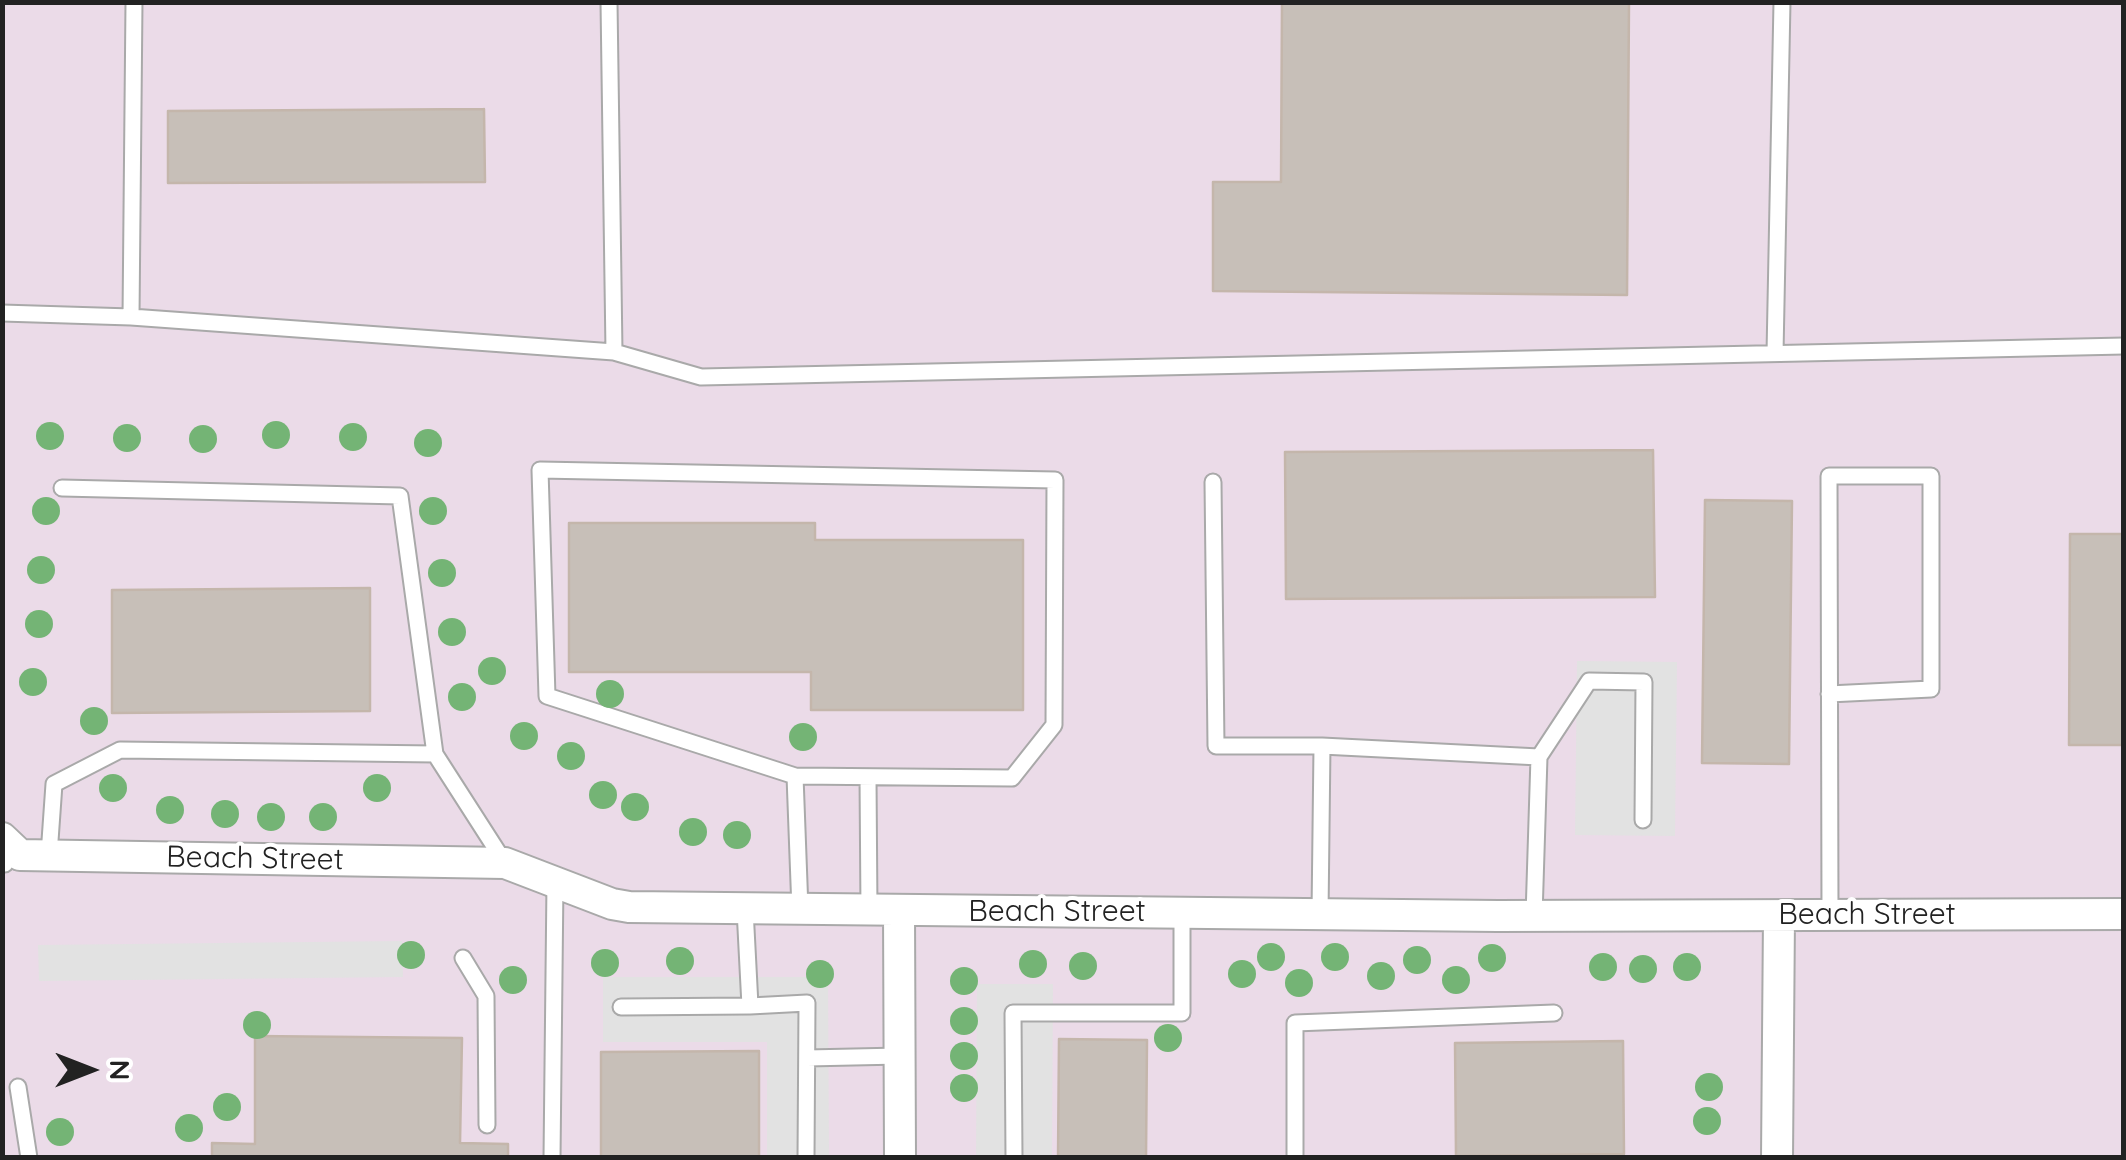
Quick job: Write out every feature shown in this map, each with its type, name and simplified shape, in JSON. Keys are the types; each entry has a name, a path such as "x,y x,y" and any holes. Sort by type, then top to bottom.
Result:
{"street":[{"name":"Beach Street","path":"3,851 20,855 505,863 630,908 1534,916 2124,914"},
{"path":"884,911 900,1056 900,1158"},
{"path":"1777,1158 1779,916"}],"lane":[{"path":"130,316 134,2"},
{"path":"609,2 614,352"},
{"path":"1775,353 1782,2"},
{"path":"2,313 130,316 614,352 701,376 2124,346"},
{"path":"540,470 1055,480 1054,725 1012,778 795,776 547,696 540,470"},
{"path":"1829,694 1931,689 1931,476 1829,476 1829,694 1830,916"},
{"path":"1213,482 1216,746 1322,746 1539,756"},
{"path":"62,488 400,496 435,754 505,863"},
{"path":"1534,916 1539,756 1589,681 1644,682 1643,820"},
{"path":"1320,914 1322,746"},
{"path":"49,855 54,784 120,750 435,754"},
{"path":"795,776 800,910"},
{"path":"868,776 884,911"},
{"path":"552,1158 555,882"},
{"path":"745,909 750,1006"},
{"path":"1014,1158 1013,1013 1182,1013 1182,913"},
{"path":"463,958 486,996 487,1125"},
{"path":"620,1006 807,1002 806,1158"},
{"path":"1295,1158 1295,1023 1554,1013"},
{"path":"807,1058 900,1056"},
{"path":"18,1087 29,1158"}],"shaded area":[{"path":"3,3 2123,3 2123,1157 3,1157"},
{"path":"1577,661 1677,662 1675,836 1575,835"},
{"path":"402,941 403,977 39,981 38,945"},
{"path":"603,977 828,977 829,1157 767,1157 767,1042 603,1042"},
{"path":"977,984 1053,984 1052,1157 976,1158"}],"building":[{"path":"1282,2 1629,2 1627,295 1213,291 1213,182 1281,182"},
{"path":"484,109 485,182 168,183 168,111"},
{"path":"1653,450 1655,597 1286,599 1285,452"},
{"path":"1705,500 1792,501 1789,764 1702,763"},
{"path":"569,523 815,523 815,540 1023,540 1023,710 811,710 811,672 569,672"},
{"path":"2070,534 2124,534 2124,745 2069,745"},
{"path":"370,588 370,711 112,713 112,590"},
{"path":"255,1036 462,1038 460,1143 508,1144 508,1158 212,1158 212,1143 255,1144"},
{"path":"1059,1039 1147,1040 1146,1158 1058,1158"},
{"path":"1623,1041 1624,1154 1456,1156 1455,1043"},
{"path":"759,1051 759,1158 601,1158 601,1052"}]}
